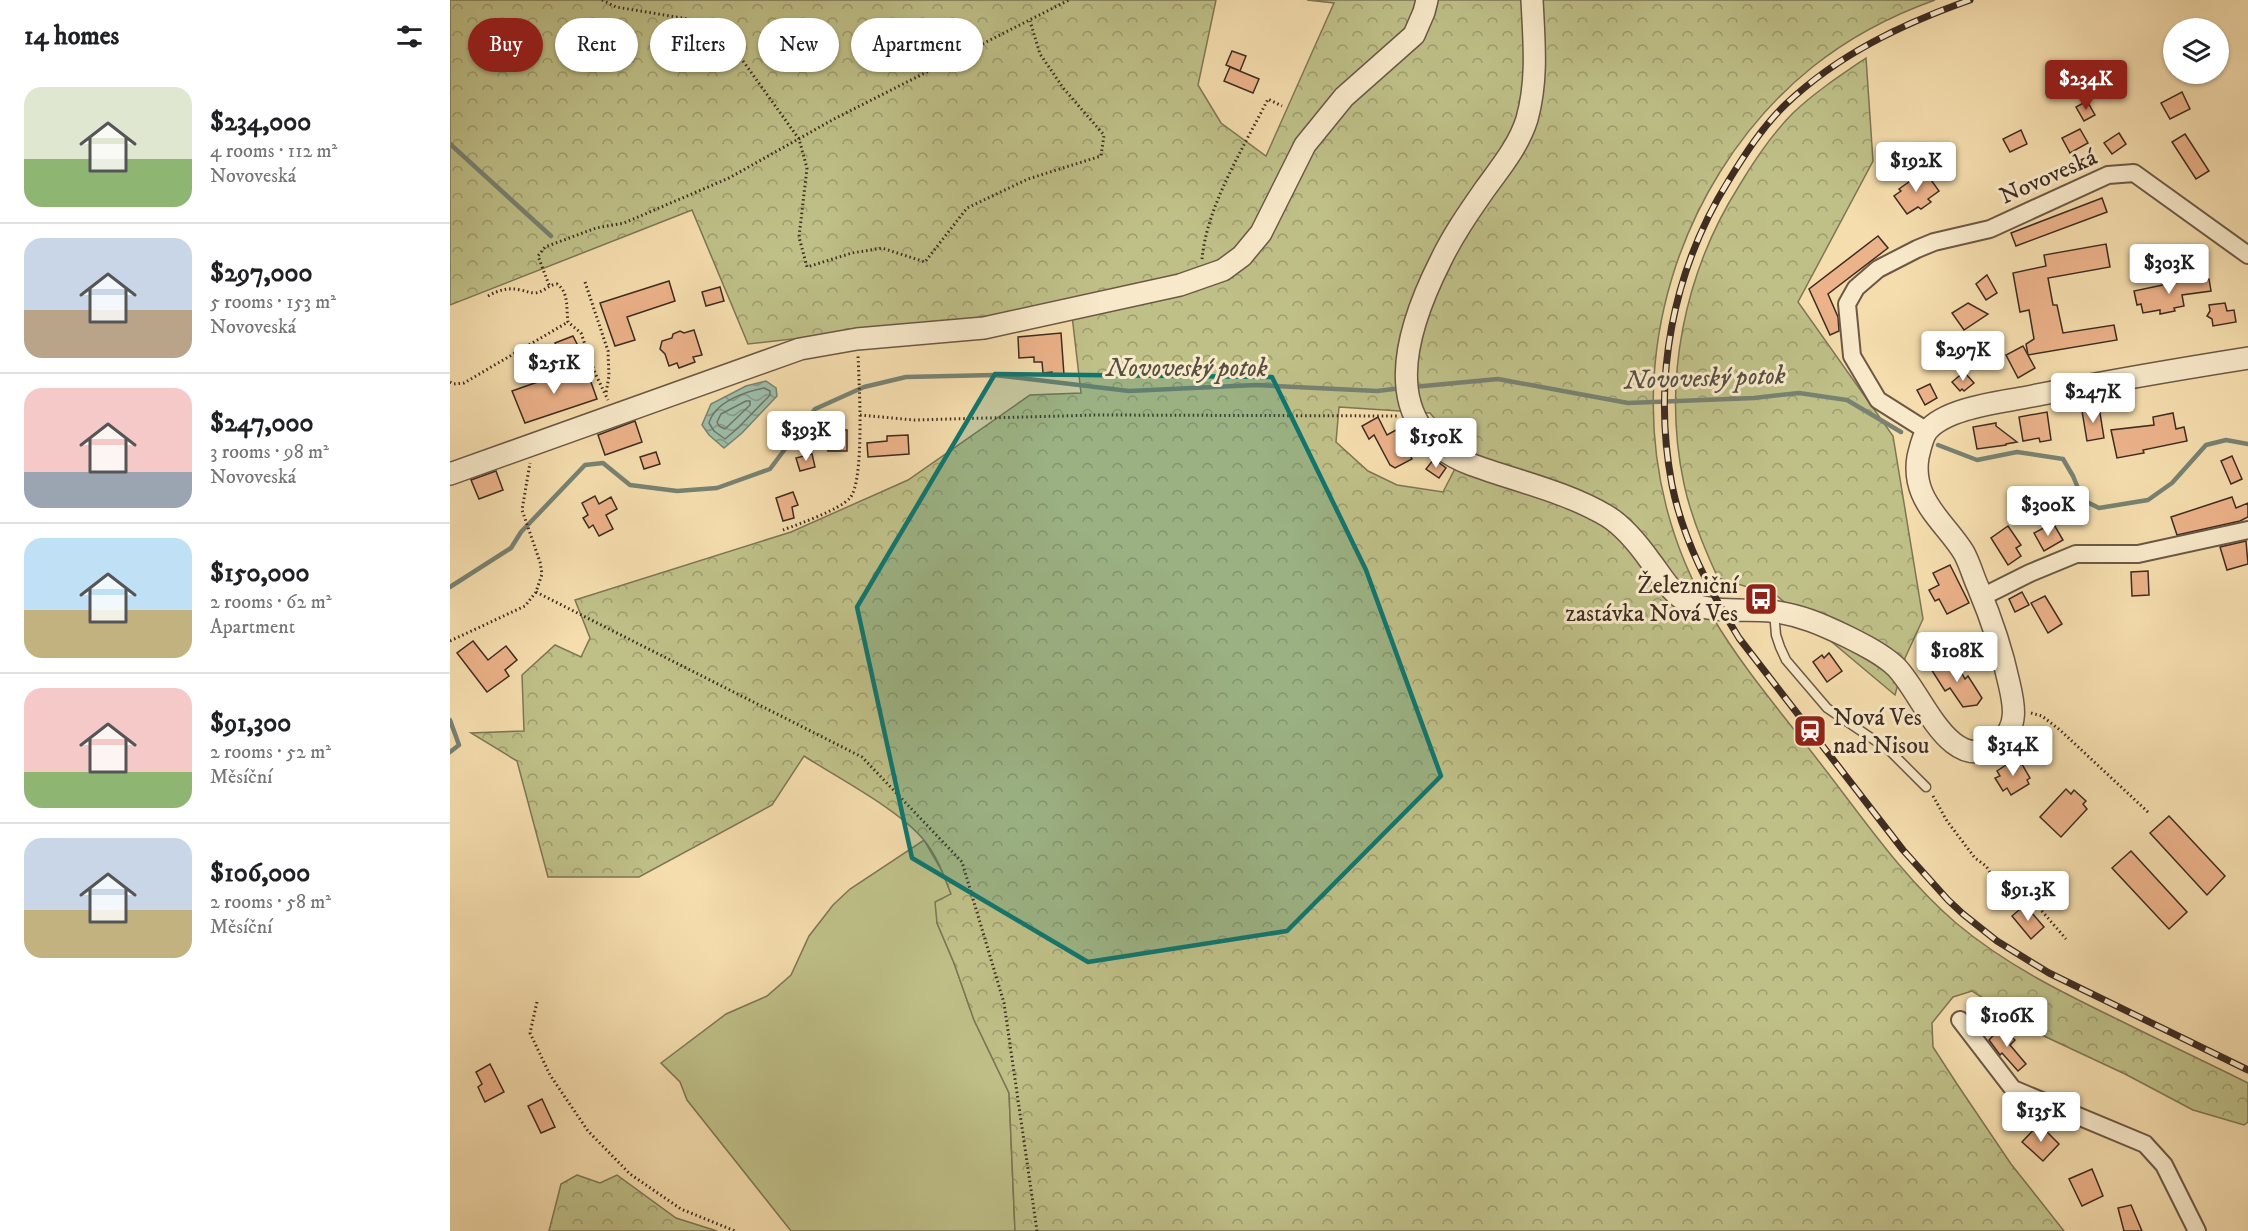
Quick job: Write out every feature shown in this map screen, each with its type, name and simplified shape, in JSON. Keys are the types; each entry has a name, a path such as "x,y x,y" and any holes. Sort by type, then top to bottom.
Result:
{"street":[{"path":"450,474 800,349 857,339 984,328 1180,285 1223,270 1250,248 1260,233 1305,145 1344,98 1414,35 1427,0"},
{"path":"1533,0 1536,56 1533,93 1526,123 1514,148 1460,224 1441,259 1410,334 1406,375 1411,406 1422,431 1445,452 1465,462 1578,501 1615,522 1639,546 1683,599 1696,605 1774,612 1815,620 1869,648 1897,667 1937,727 1952,743 1966,750 1987,750 2006,736 2013,723 2015,708 2003,655 1965,555 1923,497 1917,466 1920,448 1927,431 1944,418 1984,405 2134,376 2248,358"},
{"name":"Novoveská","path":"1927,431 1878,399 1852,356 1847,304 1856,288 1878,269 1934,242 1990,230 2108,175 2122,173 2133,173 2145,180 2248,255"},
{"path":"1982,597 2030,573 2076,554 2138,554 2248,530"},
{"path":"1960,1020 2013,1089 2145,1144 2164,1165 2197,1231"}],"lane":[{"path":"1774,612 1776,635 1786,660 1827,708 1889,750 1926,787"}],"path":[{"path":"602,0 616,7 712,23 743,61 800,139 807,168 799,237 807,267 852,253 882,248 925,262 967,208 1028,178 1101,156 1104,135 1064,88 1040,54 1030,21"},
{"path":"549,285 538,256 545,247 596,228 624,223 729,178 1069,0"},
{"path":"1201,279 1204,238 1225,184 1268,99 1282,106"},
{"path":"585,282 608,351 609,376 606,395"},
{"path":"489,296 500,290 510,289 533,293 542,291 549,285 557,284 563,288 566,294 568,322 581,333 612,415"},
{"path":"450,382 464,383 568,322"},
{"path":"783,530 842,504 852,494 856,477 861,415 857,339"},
{"path":"861,415 914,420 1411,406"},
{"path":"450,642 525,606 536,592 542,574 538,553 522,510 535,443"},
{"path":"536,592 862,758 962,862 1004,1003 1037,1231"},
{"path":"2015,708 2042,716 2060,730 2149,813"},
{"path":"1926,787 1947,821 1975,858 1986,866 1993,877 2009,891 2035,903 2066,939"},
{"path":"537,1002 530,1033 550,1075 588,1131 630,1174 681,1209 735,1231"}],"highlighted area":[{"path":"995,374 1272,377 1366,570 1441,776 1287,931 1088,962 912,858 857,607"}],"green space":[{"path":"450,0 1216,0 1198,85 1221,123 1266,156 1334,3 1307,0 1935,0 1869,29 1812,67 1786,90 1740,142 1720,172 1692,224 1672,279 1659,335 1653,393 1656,450 1666,507 1685,563 1724,635 1762,689 1918,886 1956,923 2015,965 2078,1000 2248,1083 2248,1122 2244,1125 2193,1110 2125,1074 2046,1037 1972,991 1953,997 1932,1023 1933,1047 2011,1164 2064,1231 1015,1231 1009,1093 974,1020 937,923 935,902 951,894 932,851 899,816 804,756 772,805 639,877 548,877 517,761 471,733 524,731 522,675 555,645 581,657 590,638 575,600 791,532 908,480 1030,395 1081,393 1071,307 748,344 692,210 450,305","holes":["1339,407 1430,413 1463,453 1443,492 1397,485 1368,471 1336,442"]},
{"path":"1866,58 1873,161 1798,302 1893,436 1923,619 1905,658 1895,695 1777,596 1718,578 1698,532 1684,484 1678,445 1676,407 1677,368 1683,329 1704,255 1720,220 1757,157 1785,121 1819,91"},
{"path":"924,840 942,871 951,894 937,923 974,1020 1009,1093 1015,1231 791,1231 687,1100 680,1082 661,1063 726,1014 767,996 791,975 809,936 833,905 850,889"},
{"path":"577,1175 600,1183 617,1175 676,1218 717,1231 549,1231 561,1184"}],"water":[{"path":"766,381 776,388 777,396 742,433 724,448 709,435 702,425 711,404 746,386"}],"building":[{"path":"1232,51 1246,56 1240,71 1226,65"},
{"path":"1230,67 1259,79 1253,93 1224,81"},
{"path":"2182,92 2190,109 2170,119 2161,103"},
{"path":"2087,101 2095,115 2084,121 2076,107"},
{"path":"2080,129 2088,143 2070,153 2062,138"},
{"path":"2021,130 2027,144 2010,152 2003,139"},
{"path":"2119,133 2126,144 2112,154 2104,143"},
{"path":"2185,134 2209,171 2196,179 2172,142"},
{"path":"1926,173 1939,191 1928,199 1931,202 1907,214 1894,196 1901,191 1899,189 1917,176"},
{"path":"2102,198 2107,212 2016,246 2011,233"},
{"path":"1878,236 1888,248 1828,294 1838,317 1839,331 1830,335 1809,289"},
{"path":"2106,244 2110,267 2048,278 2053,305 2057,305 2063,333 2114,325 2117,340 2028,355 2026,344 2034,339 2029,310 2020,312 2013,273 2046,266 2044,255"},
{"path":"1987,275 1997,293 1986,300 1976,284"},
{"path":"2209,279 2211,291 2182,295 2184,306 2174,308 2175,311 2160,314 2160,310 2143,313 2141,304 2137,305 2134,291 2172,283"},
{"path":"669,281 675,301 627,317 635,340 615,346 600,303"},
{"path":"720,287 724,301 706,306 702,292"},
{"path":"1968,303 1988,314 1964,330 1952,313"},
{"path":"2225,303 2227,311 2234,310 2236,322 2213,326 2212,319 2207,316 2210,311 2209,305"},
{"path":"694,330 702,355 693,357 695,362 679,368 677,363 669,366 665,354 660,349 662,341 672,338 673,334 680,331 684,333"},
{"path":"1061,333 1064,375 1052,376 1052,372 1043,373 1042,362 1034,362 1034,357 1019,358 1018,337"},
{"path":"573,336 578,346 560,354 555,343"},
{"path":"2023,346 2035,368 2018,378 2006,355"},
{"path":"567,367 571,376 587,371 597,399 525,423 512,391 549,378 548,374"},
{"path":"1964,372 1974,383 1964,391 1962,389 1960,391 1952,382"},
{"path":"1930,384 1937,398 1925,405 1917,390"},
{"path":"2099,407 2104,438 2087,441 2082,411"},
{"path":"2047,412 2051,440 2040,442 2039,438 2023,441 2019,417"},
{"path":"2173,413 2176,429 2184,427 2187,441 2117,458 2111,430 2154,425 2153,417"},
{"path":"1378,417 1387,435 1396,430 1412,459 1395,468 1390,465 1374,435 1369,439 1362,426"},
{"path":"635,421 642,442 605,455 598,435"},
{"path":"1996,423 1996,426 2017,442 1977,449 1973,427"},
{"path":"827,430 847,430 847,451 828,451"},
{"path":"908,435 909,454 868,457 867,443 887,441 887,436"},
{"path":"656,452 660,464 644,469 640,457"},
{"path":"812,454 815,467 800,471 796,458"},
{"path":"2232,456 2242,479 2231,484 2221,461"},
{"path":"1434,459 1446,468 1439,478 1426,469"},
{"path":"496,471 503,490 479,499 471,480"},
{"path":"793,492 798,505 792,507 794,518 783,521 776,498"},
{"path":"595,496 599,504 611,497 617,509 606,515 613,529 599,536 593,525 589,528 583,518 588,515 582,503"},
{"path":"2232,497 2236,508 2248,503 2248,517 2240,521 2177,535 2171,517"},
{"path":"2053,523 2063,540 2044,551 2034,533"},
{"path":"2008,526 2021,545 2016,548 2021,556 2008,565 1991,538"},
{"path":"2246,541 2248,564 2227,570 2220,547"},
{"path":"1950,565 1969,603 1947,614 1939,599 1935,601 1929,590 1939,585 1933,573"},
{"path":"2148,571 2149,595 2132,596 2131,572"},
{"path":"2022,592 2029,605 2015,612 2009,599"},
{"path":"2045,596 2062,624 2048,633 2031,603"},
{"path":"473,641 488,660 506,646 517,660 505,670 509,676 487,692 457,653"},
{"path":"1829,653 1842,671 1827,682 1813,662 1822,655 1824,658"},
{"path":"1952,656 1965,679 1968,676 1982,698 1977,705 1963,707 1950,688 1945,691 1931,669"},
{"path":"2009,759 2019,759 2030,778 2027,780 2029,784 2011,795 2007,788 2003,791 1995,778 2000,776 1997,771 2006,765"},
{"path":"2066,789 2071,794 2074,790 2086,801 2083,804 2087,809 2061,837 2040,817"},
{"path":"2169,816 2225,876 2207,895 2150,833"},
{"path":"2131,851 2187,912 2169,929 2112,868"},
{"path":"2025,905 2044,927 2031,939 2012,916"},
{"path":"2001,1027 2015,1040 2010,1045 2026,1064 2018,1071 2002,1053 2000,1055 1989,1040"},
{"path":"490,1064 504,1092 485,1102 478,1087 482,1084 476,1072"},
{"path":"542,1099 555,1127 541,1133 528,1106"},
{"path":"2039,1124 2059,1144 2043,1161 2022,1142"},
{"path":"2092,1169 2103,1196 2082,1206 2069,1179"},
{"path":"2131,1205 2142,1231 2124,1231 2118,1208"}],"waterway":[{"path":"450,144 551,236"},
{"name":"Novoveský potok","path":"450,587 511,548 521,532 585,465 603,463 630,485 677,491 717,488 770,469 815,409 864,387 906,377 994,375 1129,391 1256,385 1377,391 1402,388"},
{"name":"Novoveský potok","path":"1413,387 1498,379 1628,403 1754,398 1799,393 1847,400 1901,432"},
{"name":"Novoveský potok","path":"1938,445 1977,460 2017,452 2063,459 2083,500 2099,508 2148,500 2172,483 2206,445 2226,440 2248,444"},
{"name":"Novoveský potok","path":"450,720 459,745 450,752"}],"railway":[{"path":"1970,0 1920,19 1872,42 1806,86 1786,104 1755,140 1729,180 1709,215 1693,251 1672,327 1666,366 1664,406 1666,445 1677,505 1690,545 1739,638 1903,850 1948,900 1997,941 2049,973 2248,1070"}],"place":[{"name":"Železniční zastávka Nová Ves","path":"1761,599"},
{"name":"Nová Ves nad Nisou","path":"1810,731"}]}
